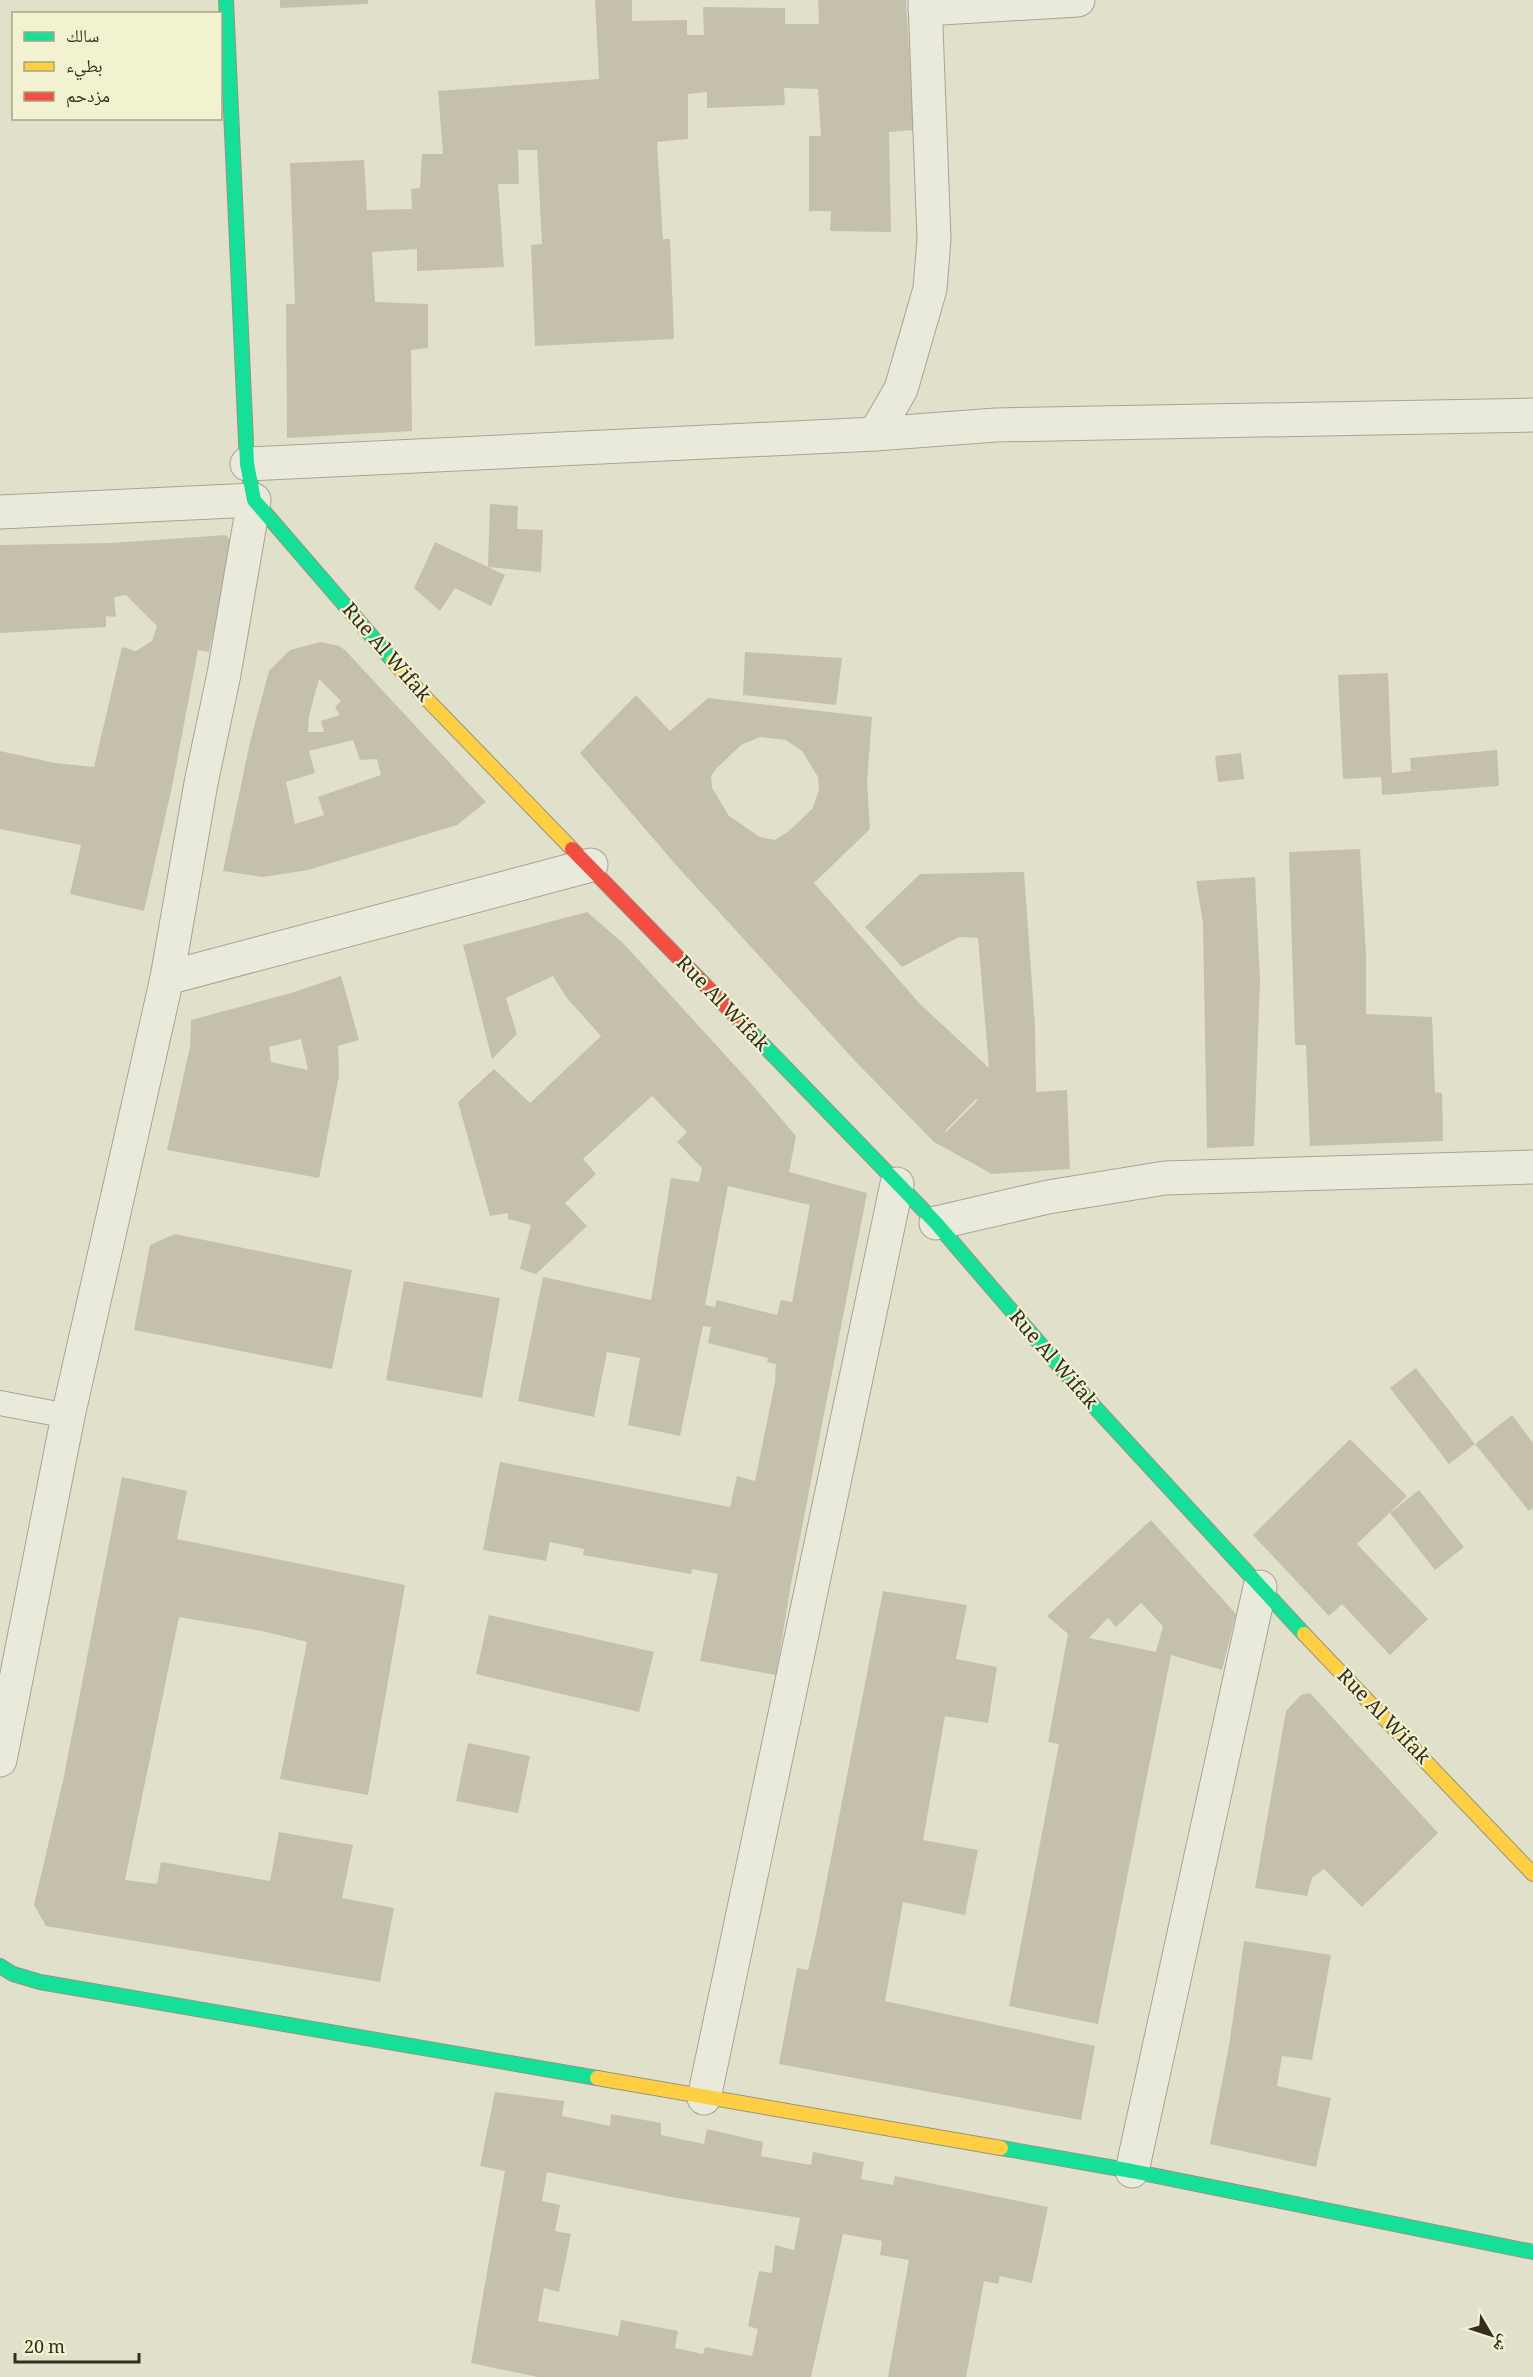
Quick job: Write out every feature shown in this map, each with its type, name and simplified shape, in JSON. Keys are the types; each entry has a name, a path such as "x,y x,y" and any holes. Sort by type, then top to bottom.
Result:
{"street":[{"path":"0,1760 68,1416 167,978 254,500 248,464 226,0"},
{"path":"875,435 901,389 930,289 934,239 925,4 1078,0"},
{"path":"248,464 875,435 996,425 1533,415"},
{"path":"0,512 254,500"},
{"name":"Rue Al Wifak","path":"254,500 419,691 936,1223 1091,1403 1260,1587 1533,1874"},
{"path":"167,978 591,866"},
{"path":"936,1223 1048,1197 1165,1178 1533,1167"},
{"path":"704,2098 897,1184"},
{"path":"1132,2171 1260,1587"},
{"path":"0,1966 13,1974 40,1982 1132,2171 1533,2252"}],"lane":[{"path":"0,1403 68,1416"}],"building":[{"path":"280,0 368,0 368,4 280,8"},
{"path":"595,0 632,0 632,21 687,20 687,35 704,35 703,7 785,8 785,24 819,24 818,0 906,0 914,130 889,132 891,232 830,231 831,211 809,211 809,136 821,136 818,89 784,88 785,105 707,108 707,92 688,94 688,139 657,142 663,239 670,239 674,339 535,346 531,245 542,244 537,150 518,150 519,184 498,184 504,267 417,271 417,249 372,252 375,302 428,304 428,348 411,350 412,431 287,438 286,304 295,304 290,163 364,160 367,210 412,209 411,189 420,188 422,154 443,154 438,91 599,79"},
{"path":"490,504 518,506 517,529 543,530 541,572 488,567"},
{"path":"226,535 233,543 209,652 198,650 173,782 144,911 70,894 81,845 0,829 0,751 55,763 94,767 122,647 136,651 152,641 157,626 126,595 114,597 116,617 106,616 106,627 0,633 0,545 111,543"},
{"path":"435,542 505,575 491,606 455,588 440,611 414,588"},
{"path":"321,642 339,646 345,650 486,802 457,825 308,870 263,877 223,871 250,742 269,671 290,650","holes":["319,679 341,701 335,707 340,715 321,721 324,732 308,732 309,716","353,740 360,760 377,759 381,775 318,797 324,815 295,824 286,782 315,773 309,751"]},
{"path":"745,652 842,658 836,705 743,695"},
{"path":"1388,673 1392,773 1411,771 1410,758 1497,750 1499,786 1382,795 1381,777 1343,779 1338,675"},
{"path":"636,695 670,731 708,698 872,717 867,782 870,829 814,883 920,1004 989,1068 978,938 959,937 902,967 865,927 920,874 1024,872 1035,1027 1036,1092 1067,1090 1070,1169 992,1174 934,1142 856,1062 676,865 580,753","holes":["760,737 786,740 802,751 818,777 819,789 813,808 789,831 775,840 760,837 729,816 712,788 711,776 716,769 741,745","979,1099 946,1132 945,1131 975,1100"]},
{"path":"1241,753 1244,779 1218,782 1215,756"},
{"path":"1360,849 1366,955 1366,1014 1432,1017 1435,1092 1442,1093 1443,1141 1310,1146 1306,1045 1295,1045 1289,852"},
{"path":"1255,877 1260,980 1254,1146 1207,1148 1203,924 1196,881"},
{"path":"587,912 624,944 796,1136 789,1172 867,1193 791,1584 776,1675 700,1661 718,1574 692,1569 691,1574 583,1555 584,1549 550,1542 546,1561 483,1550 500,1462 730,1507 737,1476 755,1481 775,1382 776,1364 767,1362 768,1358 708,1343 711,1327 703,1326 680,1436 628,1425 640,1358 607,1352 594,1417 518,1401 543,1277 651,1300 671,1178 699,1182 702,1168 677,1142 687,1132 652,1096 583,1159 596,1174 565,1203 587,1226 536,1274 520,1269 531,1225 508,1219 508,1213 490,1216 458,1102 494,1069 530,1103 601,1036 566,997 553,976 506,998 517,1034 492,1059 463,945","holes":["728,1186 810,1205 792,1302 781,1300 777,1315 717,1300 715,1307 705,1305"]},
{"path":"341,976 359,1040 338,1046 339,1076 319,1178 167,1150 190,1047 191,1020 291,993","holes":["301,1039 308,1070 271,1062 269,1047"]},
{"path":"175,1234 352,1270 332,1369 134,1330 150,1245"},
{"path":"404,1281 500,1298 482,1398 386,1380"},
{"path":"1416,1368 1475,1444 1449,1464 1390,1388"},
{"path":"1512,1415 1533,1443 1533,1508 1529,1511 1475,1444"},
{"path":"1350,1439 1407,1496 1357,1544 1428,1619 1390,1655 1342,1604 1329,1616 1253,1535"},
{"path":"122,1477 187,1491 177,1539 405,1585 368,1795 280,1779 307,1642 262,1631 179,1617 125,1880 157,1884 161,1862 270,1881 279,1832 353,1845 342,1898 394,1908 380,1982 46,1926 34,1905 63,1781"},
{"path":"1419,1490 1464,1547 1435,1570 1390,1513"},
{"path":"1151,1520 1236,1614 1222,1670 1171,1655 1098,2024 1009,2006 1059,1744 1048,1742 1068,1634 1047,1616","holes":["1141,1603 1163,1626 1156,1652 1089,1638 1108,1618 1116,1627"]},
{"path":"883,1591 967,1605 956,1659 997,1667 988,1723 945,1716 923,1840 978,1850 965,1915 903,1902 885,2001 1095,2046 1081,2120 779,2064 797,1968 808,1970 816,1935"},
{"path":"489,1615 654,1652 639,1712 476,1674"},
{"path":"1310,1693 1438,1833 1362,1907 1324,1869 1312,1878 1307,1896 1255,1888 1286,1711 1301,1695"},
{"path":"468,1743 530,1756 518,1813 456,1801"},
{"path":"1244,1941 1331,1955 1312,2060 1282,2056 1277,2086 1331,2098 1316,2167 1210,2144 1229,2046"},
{"path":"495,2092 564,2101 562,2116 610,2126 611,2114 661,2123 661,2135 704,2144 707,2129 763,2142 761,2156 782,2160 811,2165 813,2152 864,2162 861,2179 893,2185 895,2176 1048,2207 1032,2283 1000,2276 998,2284 984,2281 966,2377 888,2377 909,2260 880,2255 882,2241 843,2234 811,2377 538,2377 471,2363 505,2171 480,2166","holes":["547,2172 671,2197 800,2218 794,2250 775,2245 772,2273 759,2271 748,2326 758,2329 752,2356 705,2347 703,2354 675,2348 678,2331 621,2320 618,2336 538,2321 544,2288 559,2292 571,2234 555,2231 560,2205 542,2201"]}],"traffic: fast":[{"path":"226,0 247,464 254,500 393,661"},
{"path":"750,1031 936,1223 1091,1403 1304,1634"},
{"path":"0,1966 13,1974 40,1982 597,2078"},
{"path":"1001,2148 1132,2171 1533,2252"}],"traffic: slow":[{"path":"393,661 419,691 572,849"},
{"path":"1304,1634 1533,1874"},
{"path":"597,2078 1001,2148"}],"traffic: jam":[{"path":"572,849 750,1031"}]}
